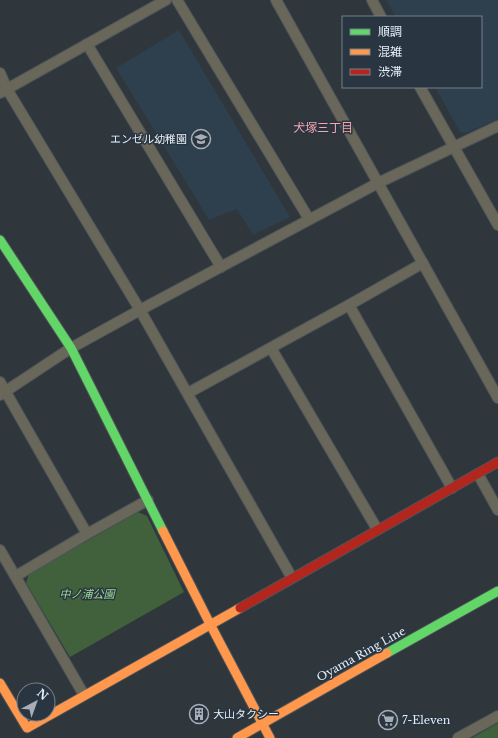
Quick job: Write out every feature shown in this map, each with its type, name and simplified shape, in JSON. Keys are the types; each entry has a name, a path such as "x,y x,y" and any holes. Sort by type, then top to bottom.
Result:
{"street":[{"path":"4,91 166,0"},
{"path":"177,0 309,219"},
{"path":"276,0 498,398"},
{"path":"372,0 380,16"},
{"path":"86,44 221,266"},
{"path":"0,73 4,91 140,310 292,578"},
{"path":"421,88 498,225"},
{"path":"3,393 71,348 221,266 378,183 498,126"},
{"path":"0,240 71,348 210,624 270,738"},
{"path":"188,393 350,305 423,263"},
{"path":"350,305 452,488"},
{"path":"271,348 377,530"},
{"path":"0,382 3,393 87,534"},
{"path":"0,683 26,728 498,462"},
{"path":"478,474 498,510"},
{"path":"16,576 148,500"},
{"path":"0,550 84,695"},
{"name":"Oyama Ring Line","path":"237,738 498,591"},
{"path":"458,738 498,716"}],"shaded area":[{"path":"386,0 498,0 498,119 466,133 460,132 436,88 482,88 482,16 395,16"},
{"name":"エンゼル幼稚園","path":"179,30 290,217 253,235 237,209 209,220 116,68"}],"green space":[{"name":"中ノ浦公園","path":"138,512 147,516 184,592 70,657 26,583 29,574"},
{"path":"498,723 498,738 472,738"}],"traffic: fast":[{"path":"0,240 71,348 163,531"},
{"path":"387,653 498,591"}],"traffic: slow":[{"path":"163,531 270,738"},
{"path":"0,683 27,728 240,608"},
{"path":"237,738 387,653"}],"traffic: jam":[{"path":"240,608 498,462"}],"place":[{"name":"エンゼル幼稚園","path":"201,139"},
{"name":"大山タクシー","path":"199,714"},
{"name":"7-Eleven","path":"388,720"}],"district":[{"name":"犬塚三丁目","path":"323,128"}]}
